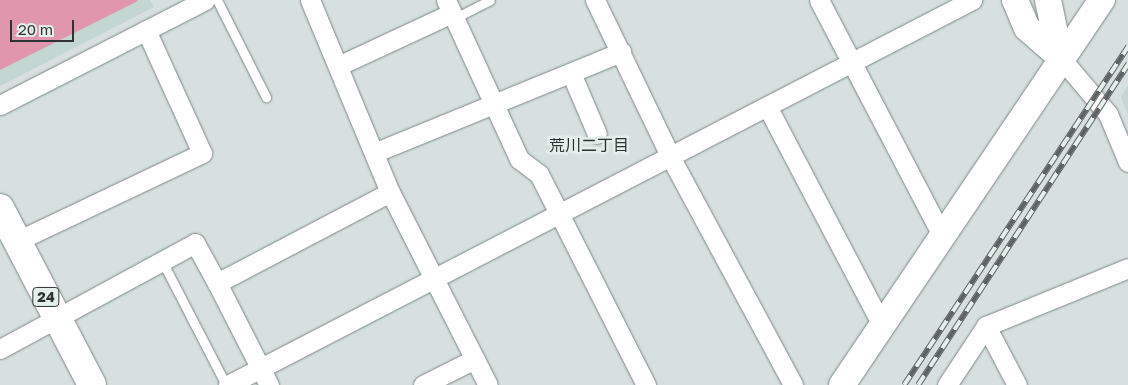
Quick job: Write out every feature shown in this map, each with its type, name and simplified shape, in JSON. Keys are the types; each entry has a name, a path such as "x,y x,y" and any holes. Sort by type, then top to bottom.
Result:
{"main road":[{"name":"24","path":"7,229 57,317 92,385"}],"street":[{"path":"0,105 205,0"},
{"path":"310,0 340,65 376,152 390,192 488,385"},
{"path":"595,0 671,158 793,385"},
{"path":"819,0 851,66 942,235"},
{"path":"227,385 851,66 972,0"},
{"path":"1015,0 1027,28 1060,57 1108,114 1128,162"},
{"path":"1048,0 1060,57"},
{"path":"842,385 1060,57 1102,0"},
{"path":"340,65 451,10 519,159 538,174 646,385"},
{"path":"7,229 202,153 146,30"},
{"path":"376,152 621,52"},
{"path":"571,73 597,134"},
{"path":"768,108 882,325"},
{"path":"216,283 390,192"},
{"path":"0,349 195,243 269,385"},
{"path":"947,385 986,326 1128,268"},
{"path":"986,326 1017,385"},
{"path":"423,385 474,359"}],"lane":[{"path":"217,0 266,97"},
{"path":"451,10 490,0"},
{"path":"162,261 227,385"}],"shaded area":[{"path":"0,0 150,0 154,7 0,86"},
{"path":"0,0 137,0 138,1 0,70"},
{"path":"1128,85 1128,115 1121,97"}],"railway":[{"path":"904,385 1128,46"},
{"path":"918,385 1128,64"}],"district":[{"name":"荒川二丁目","path":"589,145"}]}
